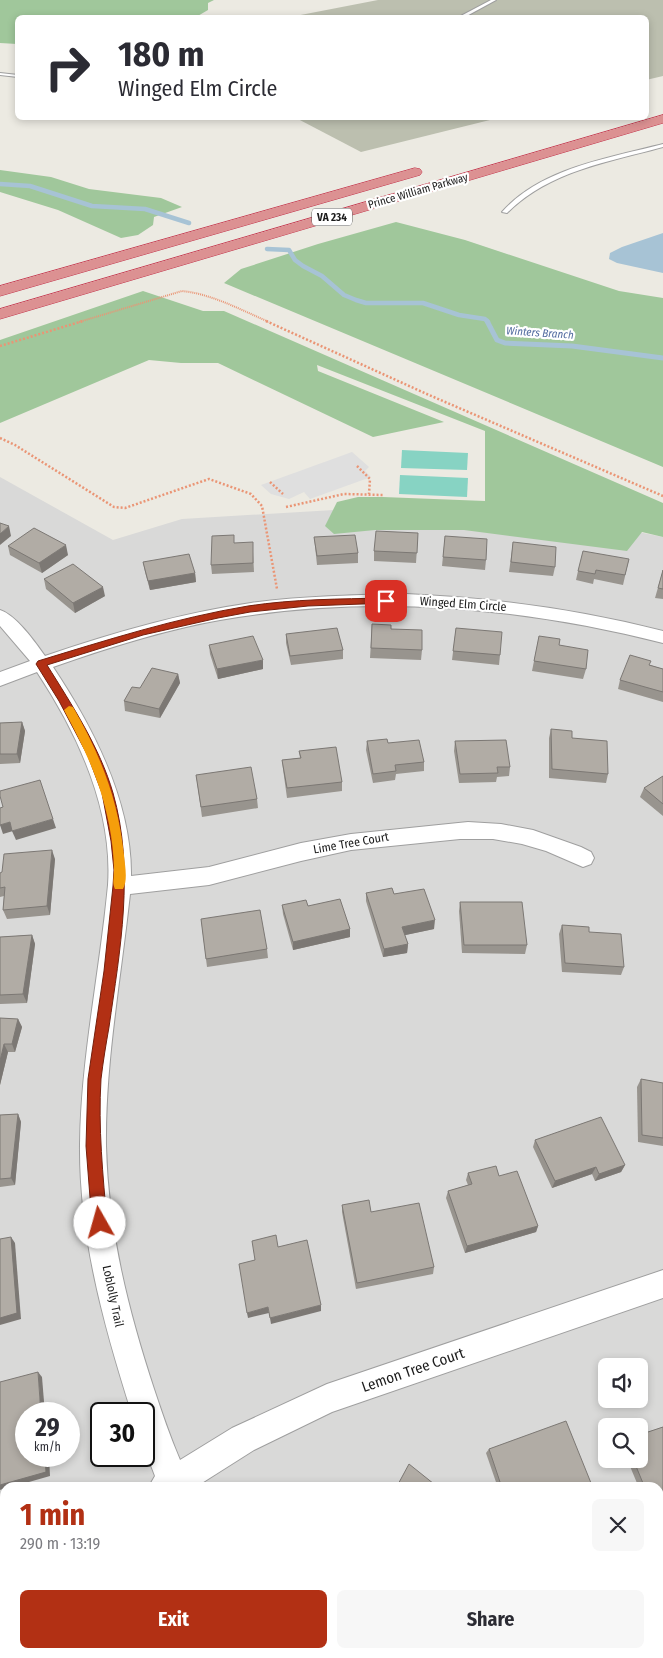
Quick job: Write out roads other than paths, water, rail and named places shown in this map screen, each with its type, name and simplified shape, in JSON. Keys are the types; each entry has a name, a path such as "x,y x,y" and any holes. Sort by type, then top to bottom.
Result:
{"highway":[{"name":"Prince William Parkway","path":"0,314 663,119"},
{"name":"Prince William Parkway","path":"0,291 433,167"}],"street":[{"name":"Winged Elm Circle","path":"0,679 141,632 250,609 308,603 366,600 425,601 536,610 589,619 663,637"},
{"name":"Loblolly Trail","path":"0,616 41,664 64,700 94,756 108,793 115,826 120,870 119,886 110,971 95,1079 93,1146 97,1204 108,1280 124,1344 170,1482"},
{"name":"Lime Tree Court","path":"119,886 159,884 209,876 347,842 394,836 466,831 499,832 531,838 563,848 584,858"},
{"name":"Lemon Tree Court","path":"176,1482 243,1439 327,1399 663,1284"}],"lane":[{"path":"465,15 494,0"},
{"path":"0,74 15,76"},
{"path":"505,212 521,197 558,177 609,159 663,145"}],"waterway":[{"name":"Winters Branch","path":"0,184 30,186 92,206 145,209 189,223"},
{"name":"Winters Branch","path":"267,249 289,250 295,260 303,266 322,276 344,295 356,300 366,303 423,303 459,315 485,319 487,321"},
{"name":"Winters Branch","path":"487,321 497,340 505,343 572,346 663,358"}]}
